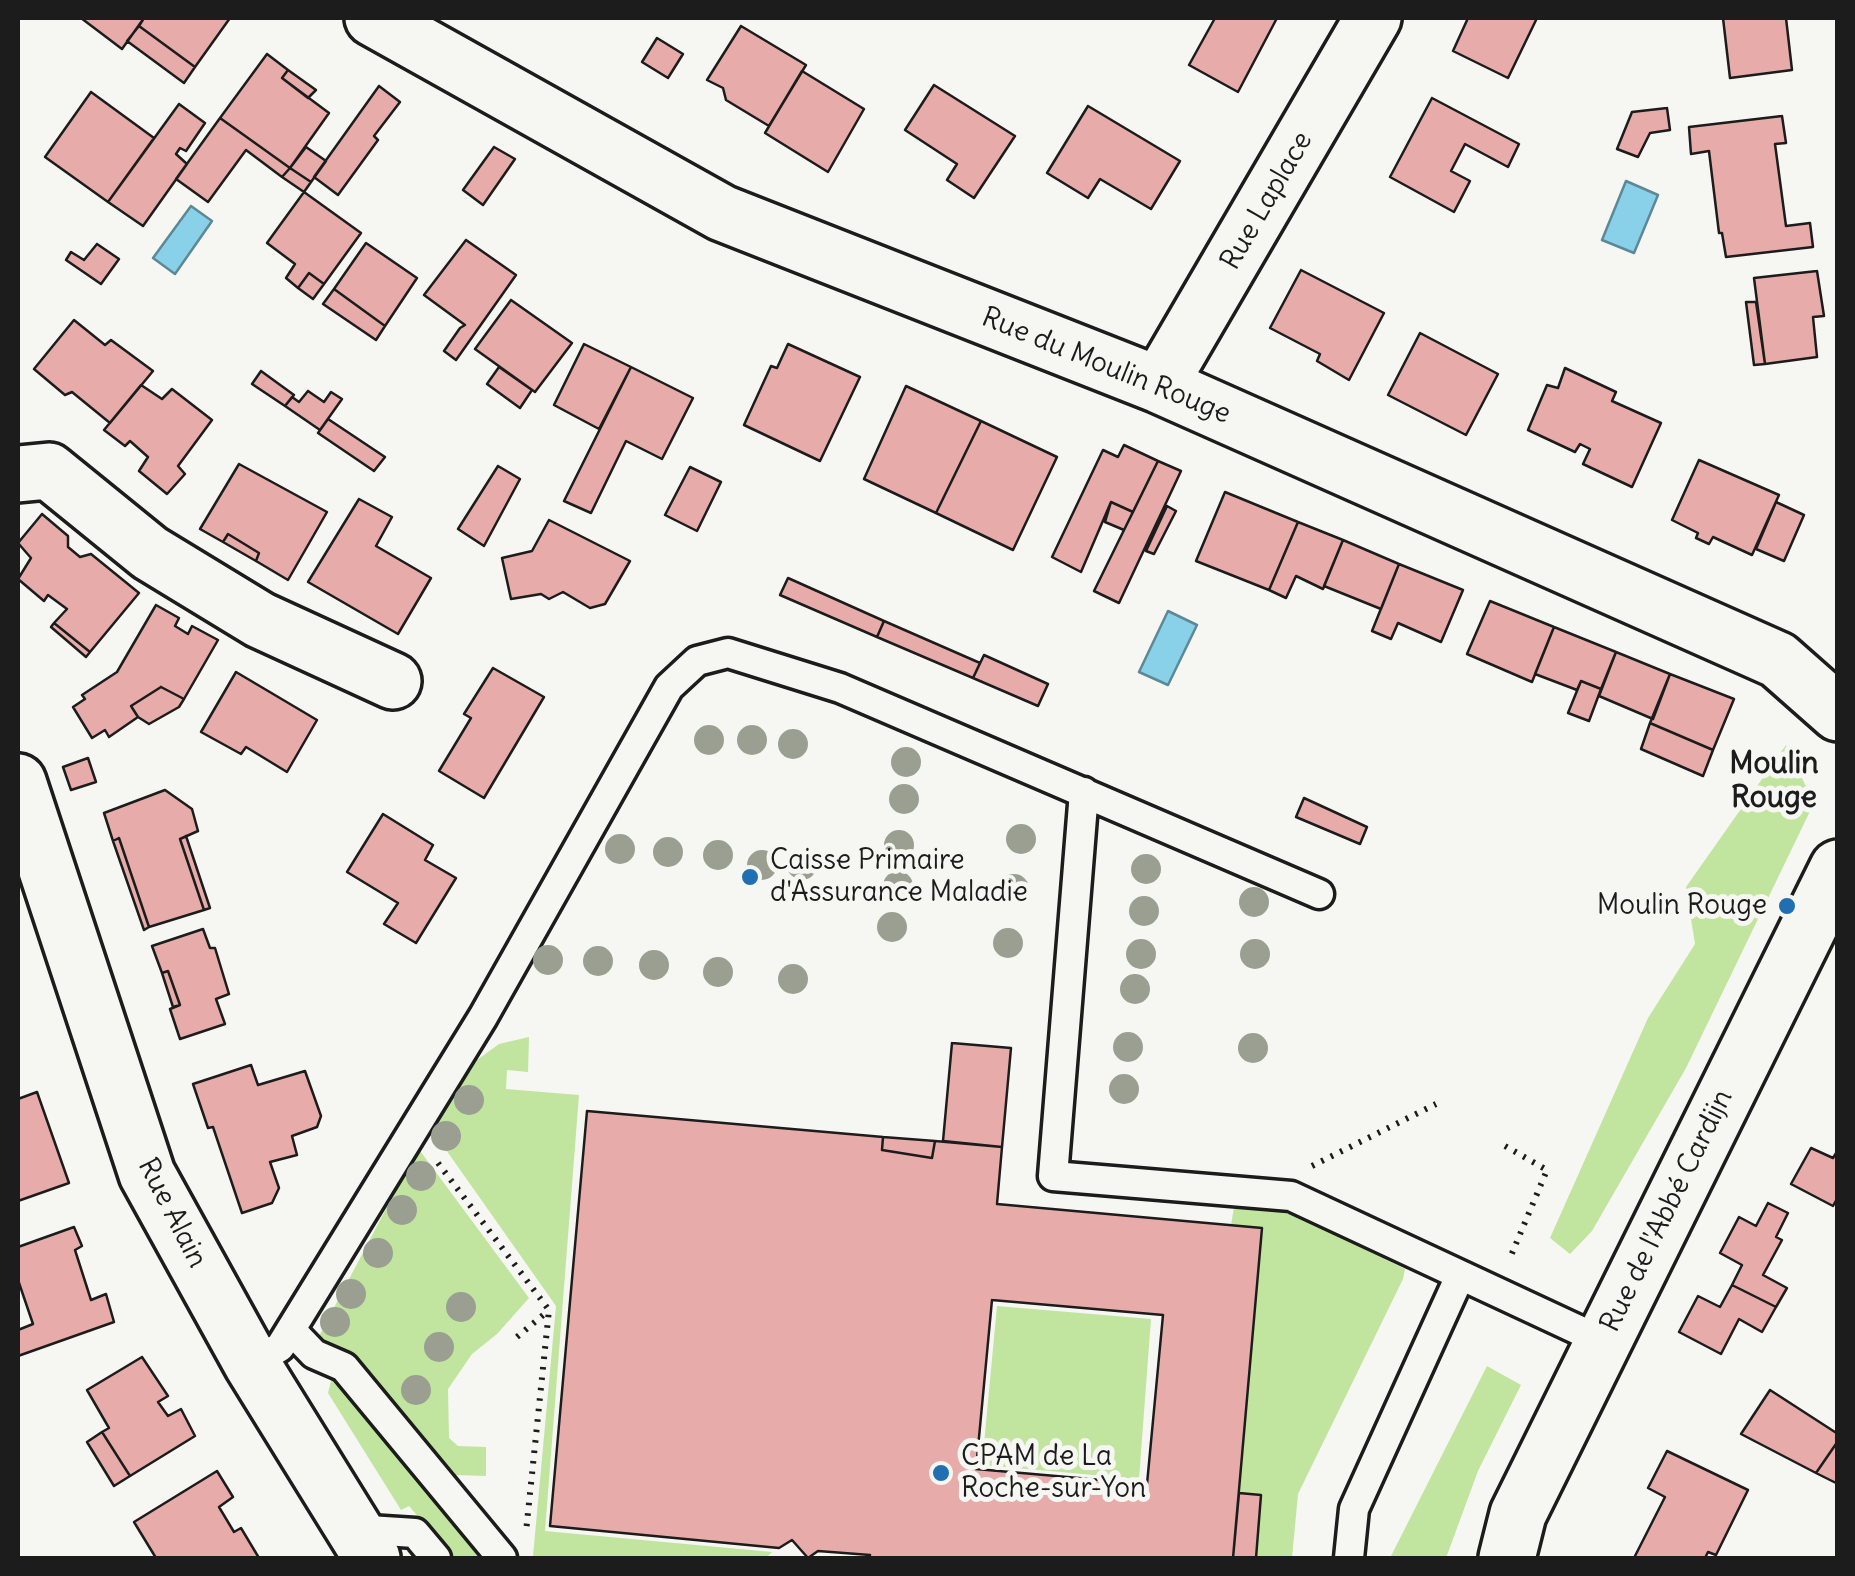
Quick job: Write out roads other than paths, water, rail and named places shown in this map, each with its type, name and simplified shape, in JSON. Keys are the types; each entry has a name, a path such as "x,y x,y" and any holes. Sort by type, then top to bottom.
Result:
{"street":[{"name":"Rue du Moulin Rouge","path":"373,18 722,213 1160,384 1778,660 1838,713"},
{"name":"Rue Laplace","path":"1160,384 1373,18"},
{"path":"18,474 48,471 150,553 244,611 393,681"},
{"name":"Rue Alain","path":"18,782 147,1174 272,1347 362,1544"},
{"name":"Rue de l'Abbé Cardijn","path":"1507,1558 1518,1514 1838,868"}],"lane":[{"path":"502,1558 344,1367 314,1354 272,1347 482,1017 669,687 696,661 728,653 840,688 1319,894"},
{"path":"1084,792 1053,1176 1291,1196 1602,1341"},
{"path":"1349,1558 1354,1509 1460,1276"},
{"path":"362,1544 415,1533 436,1558"}],"water":[{"path":"1626,181 1658,195 1634,253 1602,240"},
{"path":"191,206 212,221 175,274 153,258"},
{"path":"1168,611 1197,625 1168,685 1139,672"}],"place":[{"name":"Caisse Primaire d'Assurance Maladie","path":"750,877"},
{"name":"Moulin Rouge","path":"1787,906"},
{"name":"CPAM de La Roche-sur-Yon","path":"941,1473"}],"district":[{"name":"Moulin Rouge","path":"1774,781"}]}
